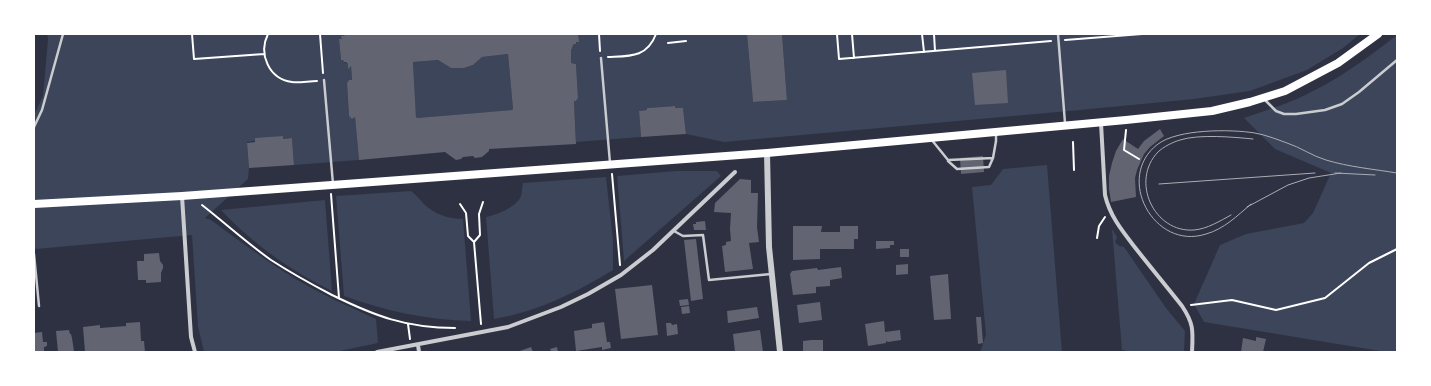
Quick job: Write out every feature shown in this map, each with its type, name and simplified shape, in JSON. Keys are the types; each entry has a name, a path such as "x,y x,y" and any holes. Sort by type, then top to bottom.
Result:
{"main road":[{"path":"34,204 186,195 767,152 1065,126 1212,111 1285,91 1338,63 1378,34"}],"street":[{"path":"1101,122 1105,195 1111,213 1125,234 1182,306 1193,329 1192,352"},
{"path":"767,152 768,247 780,352"},
{"path":"377,352 508,327 561,307 588,294 621,275 653,250 735,172"},
{"path":"186,195 191,337 195,352"},
{"path":"418,345 419,352"},
{"path":"406,347 407,352"}],"lane":[{"path":"34,127 42,110 63,34"},
{"path":"1058,34 1065,126"},
{"path":"601,58 610,164"},
{"path":"1263,98 1276,111 1284,114 1325,110 1342,104 1348,100 1397,60"},
{"path":"324,80 332,184"},
{"path":"929,137 957,169 989,167 993,158 996,141 995,132"},
{"path":"948,160 993,158"},
{"path":"674,231 683,236 703,235 709,280 771,274"},
{"path":"34,254 39,306"}],"path":[{"path":"192,34 194,59 264,54"},
{"path":"268,34 265,39 264,54 272,72 278,77 285,81 293,82 324,80"},
{"path":"320,34 323,70"},
{"path":"599,34 600,48"},
{"path":"601,58 638,55 649,47 656,34"},
{"path":"837,34 839,59 1142,34"},
{"path":"852,34 854,58"},
{"path":"922,34 924,52"},
{"path":"934,34 935,51"},
{"path":"668,43 686,41"},
{"path":"1126,120 1124,150 1139,159"},
{"path":"1072,142 1074,170"},
{"path":"610,164 621,275"},
{"path":"332,184 339,298"},
{"path":"186,195 271,260 339,298 378,316 408,324 426,327 456,328"},
{"path":"474,242 480,235 479,214 483,202"},
{"path":"460,204 466,213 468,236 474,242 482,333"},
{"path":"1097,238 1100,224 1111,213"},
{"path":"1182,306 1232,300 1276,310 1325,298 1369,263 1397,249"},
{"path":"408,324 412,346"}],"shaded area":[{"path":"47,34 345,34 342,36 342,39 339,39 341,60 348,64 348,68 351,66 352,80 349,80 347,83 349,116 352,119 355,117 359,160 294,165 292,138 283,139 283,136 247,142 249,168 248,179 205,218 211,220 262,257 304,284 334,300 376,319 378,343 335,352 204,352 198,327 192,235 36,249 34,245 34,115 43,96 48,39"},
{"path":"578,34 747,34 753,102 787,100 782,34 1360,34 1343,48 1307,70 1250,91 1194,99 724,142 686,134 683,108 675,108 674,106 647,108 647,110 639,111 641,137 576,142 574,101 578,98 576,64 571,63 571,49 574,44 576,44"},
{"path":"1397,35 1397,352 1386,352 1204,322 1194,304 1220,245 1246,234 1304,223 1313,213 1331,173 1275,149 1244,118 1288,103 1324,85 1356,65"},
{"path":"508,54 512,110 416,117 413,62 438,60 451,68 464,68 473,65 482,57"},
{"path":"1047,165 1062,352 980,352 986,335 972,187 991,185 1003,169"},
{"path":"676,171 717,171 721,176 624,261 617,176"},
{"path":"606,177 613,240 613,270 556,300 510,316 494,319 486,217 515,204 521,196 523,183"},
{"path":"411,191 428,208 437,213 447,217 463,219 471,321 438,319 406,314 344,296 336,196"},
{"path":"325,200 332,291 273,256 246,234 221,210"},
{"path":"1112,229 1117,237 1115,242 1119,246 1124,247 1166,308 1185,331 1184,352 1126,352 1125,350 1122,350"}],"building":[{"path":"345,34 578,34 579,42 576,42 571,49 571,63 576,64 578,98 574,101 576,144 489,149 489,151 482,157 463,157 456,160 445,152 359,160 355,117 352,119 349,116 347,83 349,80 352,80 351,66 348,69 348,64 341,60 339,39 342,39 341,36 344,36","holes":["508,54 513,109 417,118 413,62 438,60 451,68 464,68 473,65 482,57"]},
{"path":"747,34 782,34 787,100 753,102"},
{"path":"1006,70 1008,103 975,105 972,73"},
{"path":"675,106 675,108 683,108 686,134 641,137 639,111 647,110 647,108"},
{"path":"1160,129 1164,136 1144,154 1137,170 1135,178 1136,197 1111,202 1109,176 1116,151 1123,139 1138,149 1144,141"},
{"path":"283,136 283,139 292,138 294,165 249,168 247,143 255,142 255,138"},
{"path":"983,156 984,172 961,174 960,158"},
{"path":"740,179 751,180 751,193 758,193 757,227 759,242 749,243 753,269 725,272 722,246 726,245 726,242 731,241 731,213 714,212 715,203"},
{"path":"705,221 706,230 694,230 693,224 696,224 696,222"},
{"path":"793,226 822,226 821,232 840,232 840,226 858,226 858,239 854,239 854,249 820,249 820,259 793,260"},
{"path":"696,239 703,299 691,301 684,240"},
{"path":"876,241 894,241 894,245 890,245 890,248 876,249"},
{"path":"900,249 909,249 909,257 900,257"},
{"path":"159,253 160,261 163,265 161,282 146,283 146,280 138,280 137,261 144,261 144,254"},
{"path":"908,264 908,274 896,275 896,265"},
{"path":"841,267 842,278 830,280 830,286 816,287 816,293 793,295 790,274 792,271"},
{"path":"948,274 951,319 934,320 930,276"},
{"path":"652,285 658,335 621,339 615,289"},
{"path":"688,299 689,305 680,306 679,300"},
{"path":"820,302 822,320 799,323 797,305"},
{"path":"689,306 690,313 682,314 681,307"},
{"path":"757,307 759,318 728,323 727,311"},
{"path":"976,317 981,317 983,343 978,344"},
{"path":"884,321 885,332 900,330 901,340 886,341 886,343 868,346 865,324"},
{"path":"140,322 141,341 144,341 145,352 85,352 83,327 100,325 100,328 126,326 126,323"},
{"path":"604,322 607,342 610,342 611,348 602,350 602,347 576,351 574,331 592,328 592,324"},
{"path":"666,323 671,323 672,325 677,324 678,334 667,336"},
{"path":"69,330 74,351 58,352 56,331"},
{"path":"760,330 763,352 735,352 733,334"},
{"path":"42,332 43,342 47,342 47,346 44,347 44,352 34,352 34,333"},
{"path":"1256,337 1266,339 1263,352 1241,352 1243,338 1256,341"},
{"path":"823,340 823,352 803,352 803,341"},
{"path":"531,347 533,352 517,352"},
{"path":"557,347 558,352 547,352 551,351 550,349"}],"tram line":[{"path":"1251,204 1230,222 1213,232 1187,236 1170,232 1156,222 1146,208 1140,191 1140,174 1145,158 1158,144 1178,135 1205,131 1232,131 1255,133 1267,136 1321,158 1335,162 1397,173"},
{"path":"1231,215 1209,226 1199,229 1180,229 1168,223 1158,214 1150,203 1146,177 1150,164 1158,152 1174,142 1197,137 1253,139"},
{"path":"1159,184 1315,173"},
{"path":"1335,173 1375,175"},
{"path":"1247,207 1288,185 1309,178 1341,173"}]}
